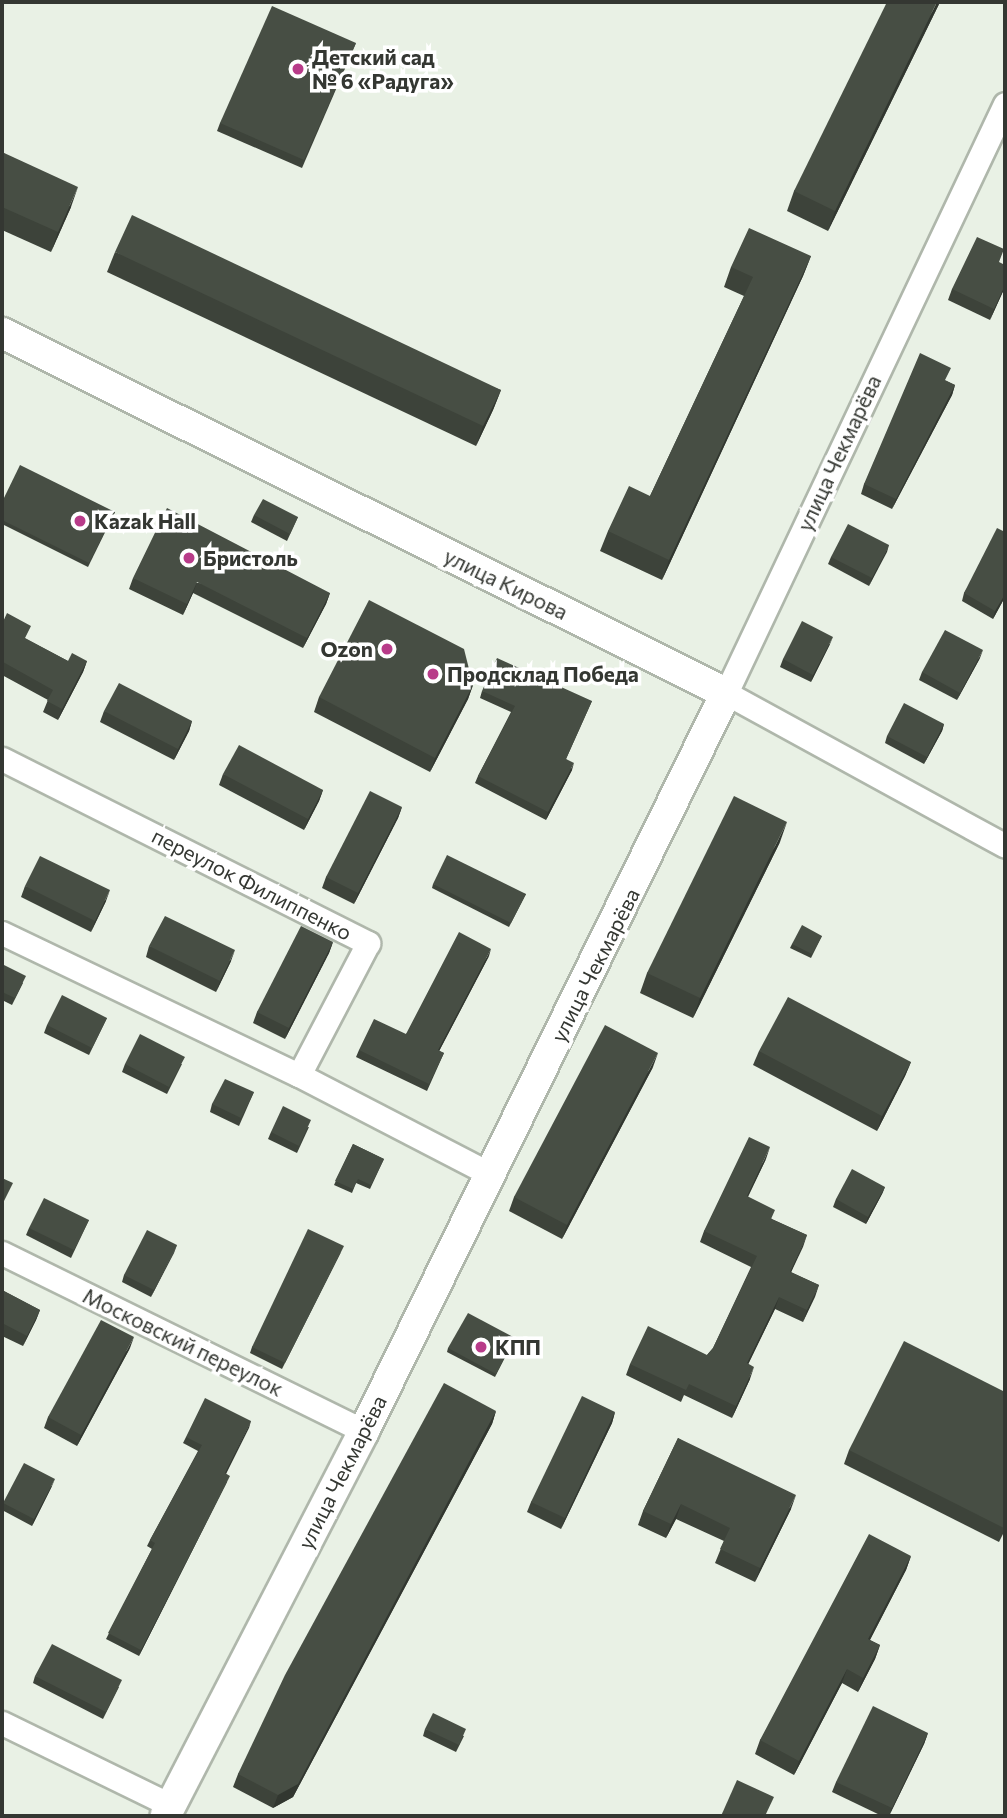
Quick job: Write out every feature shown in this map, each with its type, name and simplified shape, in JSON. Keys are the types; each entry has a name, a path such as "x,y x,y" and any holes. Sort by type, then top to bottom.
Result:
{"street":[{"name":"улица Чекмарёва","path":"167,1811 364,1431 726,693 1005,104"},
{"name":"улица Кирова","path":"2,333 726,693 1002,837"},
{"name":"переулок Филиппенко","path":"2,759 368,943 299,1075"},
{"path":"2,933 299,1075 490,1174"},
{"name":"Московский переулок","path":"2,1253 364,1431"},
{"path":"2,1723 167,1811"}],"building":[{"path":"887,2 937,2 835,211 794,191"},
{"path":"272,6 356,43 304,160 220,123"},
{"path":"2,152 78,187 58,232 2,207"},
{"path":"132,215 501,390 483,426 115,252"},
{"path":"749,228 811,256 669,560 608,531 629,486 650,496 753,277 731,267"},
{"path":"977,237 1004,249 999,262 1005,265 1005,285 994,309 952,289"},
{"path":"920,353 951,368 945,380 955,385 896,499 864,484"},
{"path":"20,465 115,512 89,563 2,520 2,502"},
{"path":"263,499 298,517 290,534 254,515"},
{"path":"167,508 330,593 307,638 197,582 187,604 133,578"},
{"path":"848,524 889,545 872,578 831,557"},
{"path":"997,528 1005,532 1005,594 995,611 964,593"},
{"path":"369,600 464,649 473,685 435,758 319,697"},
{"path":"7,613 31,626 25,638 68,661 72,653 87,661 62,709 47,701 53,690 3,662 2,664 2,624"},
{"path":"802,621 833,637 813,675 783,659"},
{"path":"945,630 983,650 960,693 922,672"},
{"path":"497,658 592,701 566,759 574,763 548,812 478,776 515,706 482,691"},
{"path":"119,683 192,721 178,749 104,711"},
{"path":"904,703 944,724 927,757 887,736"},
{"path":"239,745 323,790 308,819 223,774"},
{"path":"370,791 402,807 358,893 326,877"},
{"path":"734,796 787,822 700,998 647,973"},
{"path":"447,855 526,894 511,923 433,884"},
{"path":"40,856 110,890 95,921 25,886"},
{"path":"165,916 235,950 220,981 149,946"},
{"path":"802,925 822,936 812,954 792,944"},
{"path":"301,926 333,942 289,1028 257,1012"},
{"path":"459,932 491,949 438,1050 444,1053 429,1084 359,1050 374,1019 406,1034"},
{"path":"2,964 26,976 15,998 2,992"},
{"path":"62,995 107,1018 92,1048 47,1025"},
{"path":"788,997 911,1062 882,1116 759,1051"},
{"path":"605,1025 658,1053 567,1225 514,1197"},
{"path":"140,1034 185,1057 169,1087 125,1064"},
{"path":"225,1079 254,1092 241,1118 212,1104"},
{"path":"283,1106 311,1120 299,1146 271,1132"},
{"path":"749,1137 770,1147 747,1196 775,1210 771,1219 807,1235 790,1272 819,1285 807,1310 779,1297 747,1363 754,1367 736,1406 689,1384 686,1390 630,1364 648,1326 707,1355 713,1348 757,1256 704,1231"},
{"path":"353,1144 384,1159 371,1185 358,1179 353,1189 335,1181"},
{"path":"852,1169 885,1187 868,1217 836,1199"},
{"path":"2,1178 13,1183 2,1205"},
{"path":"44,1198 89,1220 74,1250 29,1228"},
{"path":"308,1229 344,1246 285,1363 252,1347"},
{"path":"147,1230 177,1245 154,1290 124,1275"},
{"path":"2,1290 40,1310 27,1336 2,1323"},
{"name":"КПП","path":"468,1313 515,1338 496,1374 448,1348"},
{"path":"101,1320 134,1337 81,1435 48,1417"},
{"path":"904,1341 1005,1392 1004,1528 849,1450"},
{"path":"444,1383 496,1411 298,1784 278,1795 238,1774 285,1675"},
{"path":"582,1396 615,1412 565,1518 531,1502"},
{"path":"205,1398 251,1421 225,1473 230,1476 141,1650 108,1633 155,1543 150,1540 202,1445 186,1437"},
{"path":"678,1438 796,1495 760,1568 720,1549 730,1528 681,1504 671,1524 643,1511"},
{"path":"24,1463 55,1479 34,1519 3,1503"},
{"path":"869,1534 911,1556 868,1639 880,1645 863,1678 847,1669 799,1761 760,1740"},
{"path":"52,1644 122,1680 106,1712 35,1676"},
{"path":"873,1706 928,1733 892,1808 836,1782"},
{"path":"433,1713 466,1729 459,1745 425,1729"},
{"path":"737,1780 774,1797 765,1816 721,1816"}],"place":[{"name":"Детский сад № 6 «Радуга»","path":"298,69"},
{"name":"Kazak Hall","path":"80,521"},
{"name":"Бристоль","path":"189,558"},
{"name":"Ozon","path":"387,649"},
{"name":"Продсклад Победа","path":"433,674"},
{"name":"КПП","path":"481,1347"}]}
